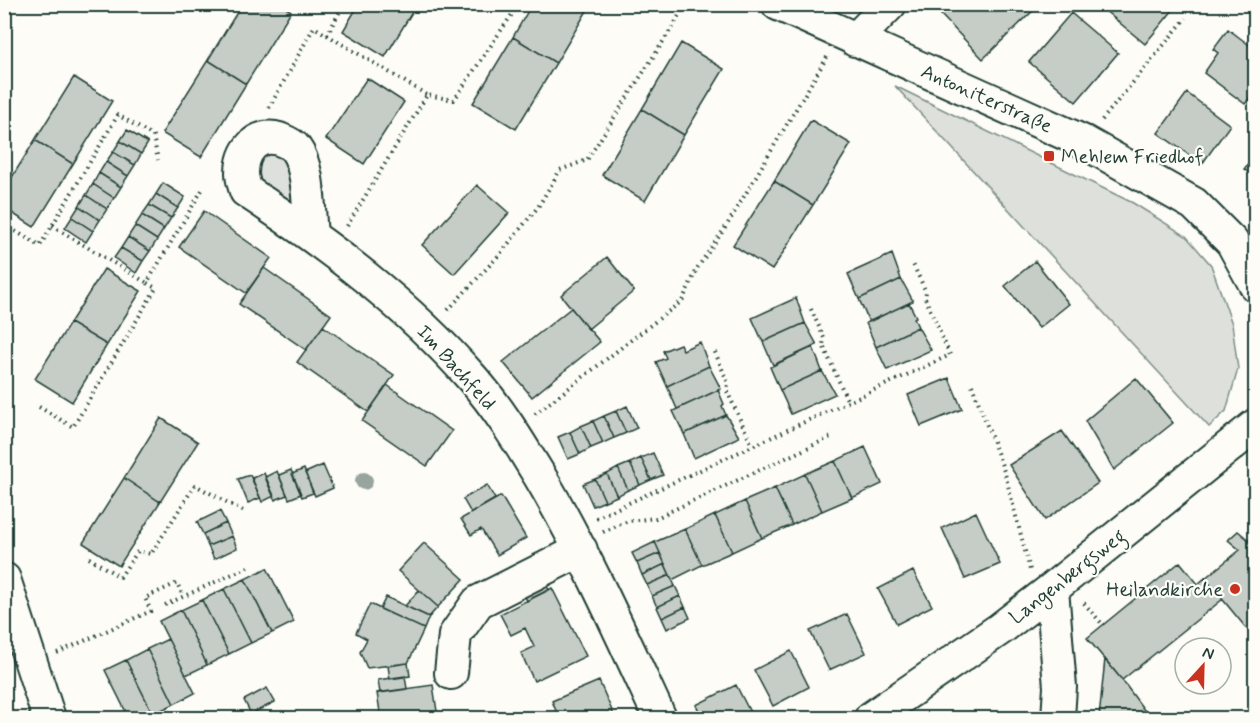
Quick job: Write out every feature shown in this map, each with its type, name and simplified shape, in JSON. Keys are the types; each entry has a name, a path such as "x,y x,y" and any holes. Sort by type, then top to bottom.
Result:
{"street":[{"name":"Antoniterstraße","path":"778,4 1084,142 1194,204 1232,242 1256,286"},
{"path":"848,37 890,4"},
{"path":"258,140 272,138 294,146 303,164 322,242"},
{"name":"Im Bachfeld","path":"258,140 249,147 244,159 242,175 246,191 322,242 428,332 474,379 518,440 576,540 660,718"},
{"name":"Langenbergsweg","path":"871,718 1045,595 1256,424"},
{"path":"451,673 455,635 478,602 576,540"},
{"path":"4,579 49,718"},
{"path":"1045,595 1060,687 1058,718"}],"path":[{"path":"327,35 344,4"},
{"path":"258,140 270,106 314,27 427,95 454,100 519,4"},
{"path":"428,332 500,254 538,207 560,170 587,160 685,4"},
{"path":"1084,142 1186,18"},
{"path":"518,440 534,415 682,301 698,267 848,37"},
{"path":"322,242 427,95"},
{"path":"5,225 40,246 118,115 153,136 158,160"},
{"path":"147,283 202,189"},
{"path":"39,407 73,427 156,288 52,226"},
{"path":"576,540 752,445 950,355 912,262"},
{"path":"811,309 824,338 823,345 848,402"},
{"path":"715,352 728,383 728,391 752,445"},
{"path":"972,385 1005,474 1045,595"},
{"path":"576,540 598,535 628,521 657,518 831,437"},
{"path":"88,558 120,577 138,551 151,554 195,484 243,511"},
{"path":"165,604 248,567"},
{"path":"31,665 151,611 145,598 177,583 183,596"}],"shaded area":[{"path":"895,86 1133,203 1186,236 1211,265 1232,324 1238,369 1226,411 1209,427"},
{"path":"264,150 285,153 300,220 255,185 254,162"}],"building":[{"path":"242,4 280,4 291,11 246,84 208,60"},
{"path":"359,4 417,4 385,57 343,31"},
{"path":"532,4 591,4 556,63 513,37"},
{"path":"951,4 1040,4 983,59 941,15"},
{"path":"1097,4 1178,4 1145,44"},
{"path":"1071,13 1118,53 1076,102 1029,62"},
{"path":"1228,29 1256,50 1256,90 1245,104 1204,73 1218,53 1213,49"},
{"path":"513,37 556,63 516,129 473,103"},
{"path":"681,43 724,69 684,135 642,109"},
{"path":"208,60 246,84 201,157 162,133"},
{"path":"74,77 112,101 73,164 35,140"},
{"path":"367,78 404,102 364,164 326,139"},
{"path":"1187,93 1230,125 1202,164 1158,133"},
{"path":"642,109 684,135 645,201 602,175"},
{"path":"811,120 851,144 813,205 774,181"},
{"path":"127,130 148,143 141,154 120,141"},
{"path":"35,140 73,164 34,227 4,208 4,190"},
{"path":"120,141 141,154 135,165 113,152"},
{"path":"113,152 135,165 128,176 106,162"},
{"path":"1256,154 1256,178 1244,169"},
{"path":"106,162 128,176 121,187 99,173"},
{"path":"99,173 121,187 114,198 93,184"},
{"path":"774,181 813,205 772,270 733,245"},
{"path":"163,183 185,197 178,208 156,194"},
{"path":"93,184 114,198 107,209 86,195"},
{"path":"477,185 509,213 454,274 422,245"},
{"path":"156,194 178,208 171,218 149,205"},
{"path":"86,195 107,209 100,220 79,206"},
{"path":"149,205 171,218 164,229 142,215"},
{"path":"79,206 100,220 93,231 72,217"},
{"path":"204,211 271,258 246,293 179,247"},
{"path":"142,215 164,229 157,240 135,226"},
{"path":"72,217 93,231 86,242 65,228"},
{"path":"135,226 157,240 150,251 128,237"},
{"path":"128,237 150,251 143,261 121,248"},
{"path":"121,248 143,261 136,273 114,258"},
{"path":"892,254 901,279 859,299 848,274"},
{"path":"607,257 634,291 588,329 561,295"},
{"path":"1035,261 1069,304 1039,328 1005,286"},
{"path":"264,268 331,315 306,350 239,304"},
{"path":"104,269 141,291 107,345 70,323"},
{"path":"901,279 913,301 869,322 859,299"},
{"path":"796,298 805,323 763,342 752,318"},
{"path":"909,303 918,327 876,347 866,323"},
{"path":"571,308 600,342 532,397 503,362"},
{"path":"70,323 107,345 72,402 35,379"},
{"path":"805,323 817,345 773,365 763,342"},
{"path":"323,326 394,375 368,412 297,362"},
{"path":"918,327 931,350 887,370 876,347"},
{"path":"700,342 709,366 667,386 656,362 666,358 663,351 680,344 683,350"},
{"path":"813,347 822,371 780,390 770,367"},
{"path":"709,366 721,389 677,409 667,386"},
{"path":"822,371 835,394 791,414 780,390"},
{"path":"949,378 962,409 921,426 908,395"},
{"path":"1136,378 1173,423 1114,470 1085,421"},
{"path":"387,385 452,431 427,466 362,421"},
{"path":"718,390 726,415 684,434 673,411"},
{"path":"627,406 637,428 626,433 616,411"},
{"path":"616,411 626,433 614,438 604,416"},
{"path":"726,415 739,437 694,458 684,434"},
{"path":"604,416 614,438 603,443 593,421"},
{"path":"161,418 198,442 160,502 124,478"},
{"path":"593,421 603,443 591,448 581,426"},
{"path":"581,426 591,448 580,454 570,432"},
{"path":"1062,431 1098,483 1045,520 1009,465"},
{"path":"570,432 580,454 568,459 558,437"},
{"path":"865,447 882,484 852,498 835,461"},
{"path":"653,453 663,475 651,480 641,458"},
{"path":"641,458 651,480 640,485 630,463"},
{"path":"835,461 852,498 822,511 805,474"},
{"path":"630,463 640,485 628,490 618,468"},
{"path":"323,465 333,488 315,496 305,473"},
{"path":"618,468 628,490 617,496 607,474"},
{"path":"304,469 313,493 302,497 292,474"},
{"path":"291,470 301,494 289,499 279,475"},
{"path":"277,471 287,495 275,500 265,477"},
{"path":"264,473 274,496 262,502 252,478"},
{"path":"607,474 617,496 605,501 595,479"},
{"path":"805,474 822,511 792,525 775,488"},
{"path":"250,475 260,498 248,503 238,479"},
{"path":"124,478 160,502 119,566 83,543"},
{"path":"595,479 605,501 593,506 583,484"},
{"path":"487,485 495,499 471,513 463,499"},
{"path":"775,488 792,525 762,538 745,501"},
{"path":"501,496 526,538 497,555 481,529 471,535 461,519"},
{"path":"745,501 762,538 732,552 715,515"},
{"path":"220,511 226,523 203,534 197,522"},
{"path":"976,512 1000,564 965,579 942,528"},
{"path":"715,515 732,552 702,565 685,529"},
{"path":"226,523 232,536 208,546 203,534"},
{"path":"685,529 702,565 672,580 655,542"},
{"name":"Heilandkirche","path":"1238,531 1256,546 1256,640 1205,578 1240,550 1228,540"},
{"path":"232,536 237,548 214,559 208,546"},
{"path":"655,542 660,553 637,563 632,553"},
{"path":"424,543 464,579 438,607 398,571"},
{"path":"660,553 665,564 642,575 637,563"},
{"path":"1180,562 1198,584 1205,578 1223,599 1177,636 1173,636 1173,639 1122,680 1087,638"},
{"path":"665,564 670,575 647,585 642,575"},
{"path":"267,568 294,622 272,633 245,579"},
{"path":"913,571 932,606 897,624 878,589"},
{"path":"670,575 675,586 652,596 647,585"},
{"path":"245,579 272,633 251,643 224,589"},
{"path":"543,579 549,590 527,601 522,589"},
{"path":"675,586 680,596 657,607 652,596"},
{"path":"552,588 586,656 534,681 521,653 534,647 525,628 511,635 500,614"},
{"path":"224,589 251,643 229,654 202,600"},
{"path":"419,590 438,607 429,617 405,606"},
{"path":"680,596 685,607 662,618 657,607"},
{"path":"386,597 429,617 424,629 380,609"},
{"path":"202,600 229,654 207,665 181,610"},
{"path":"370,604 424,629 408,663 367,668 360,652 367,639 356,633"},
{"path":"685,607 690,618 667,629 662,618"},
{"path":"181,610 207,665 186,675 159,621"},
{"path":"847,614 866,653 829,670 810,631"},
{"path":"168,639 195,693 174,704 147,649"},
{"path":"147,649 174,704 153,714 126,660"},
{"path":"791,651 809,687 773,706 754,670"},
{"path":"1105,659 1122,680 1150,718 1099,718"},
{"path":"126,660 153,714 144,718 129,718 105,670"},
{"path":"408,663 410,676 390,679 388,666"},
{"path":"405,676 407,689 380,693 378,680"},
{"path":"599,681 613,713 601,718 559,718 552,701"},
{"path":"433,685 438,718 381,718 377,693"},
{"path":"736,685 753,718 703,718 696,705"},
{"path":"267,688 275,702 251,714 244,700"}],"place":[{"name":"Mehlem Friedhof","path":"1049,156"},
{"name":"Heilandkirche","path":"1235,589"}]}
